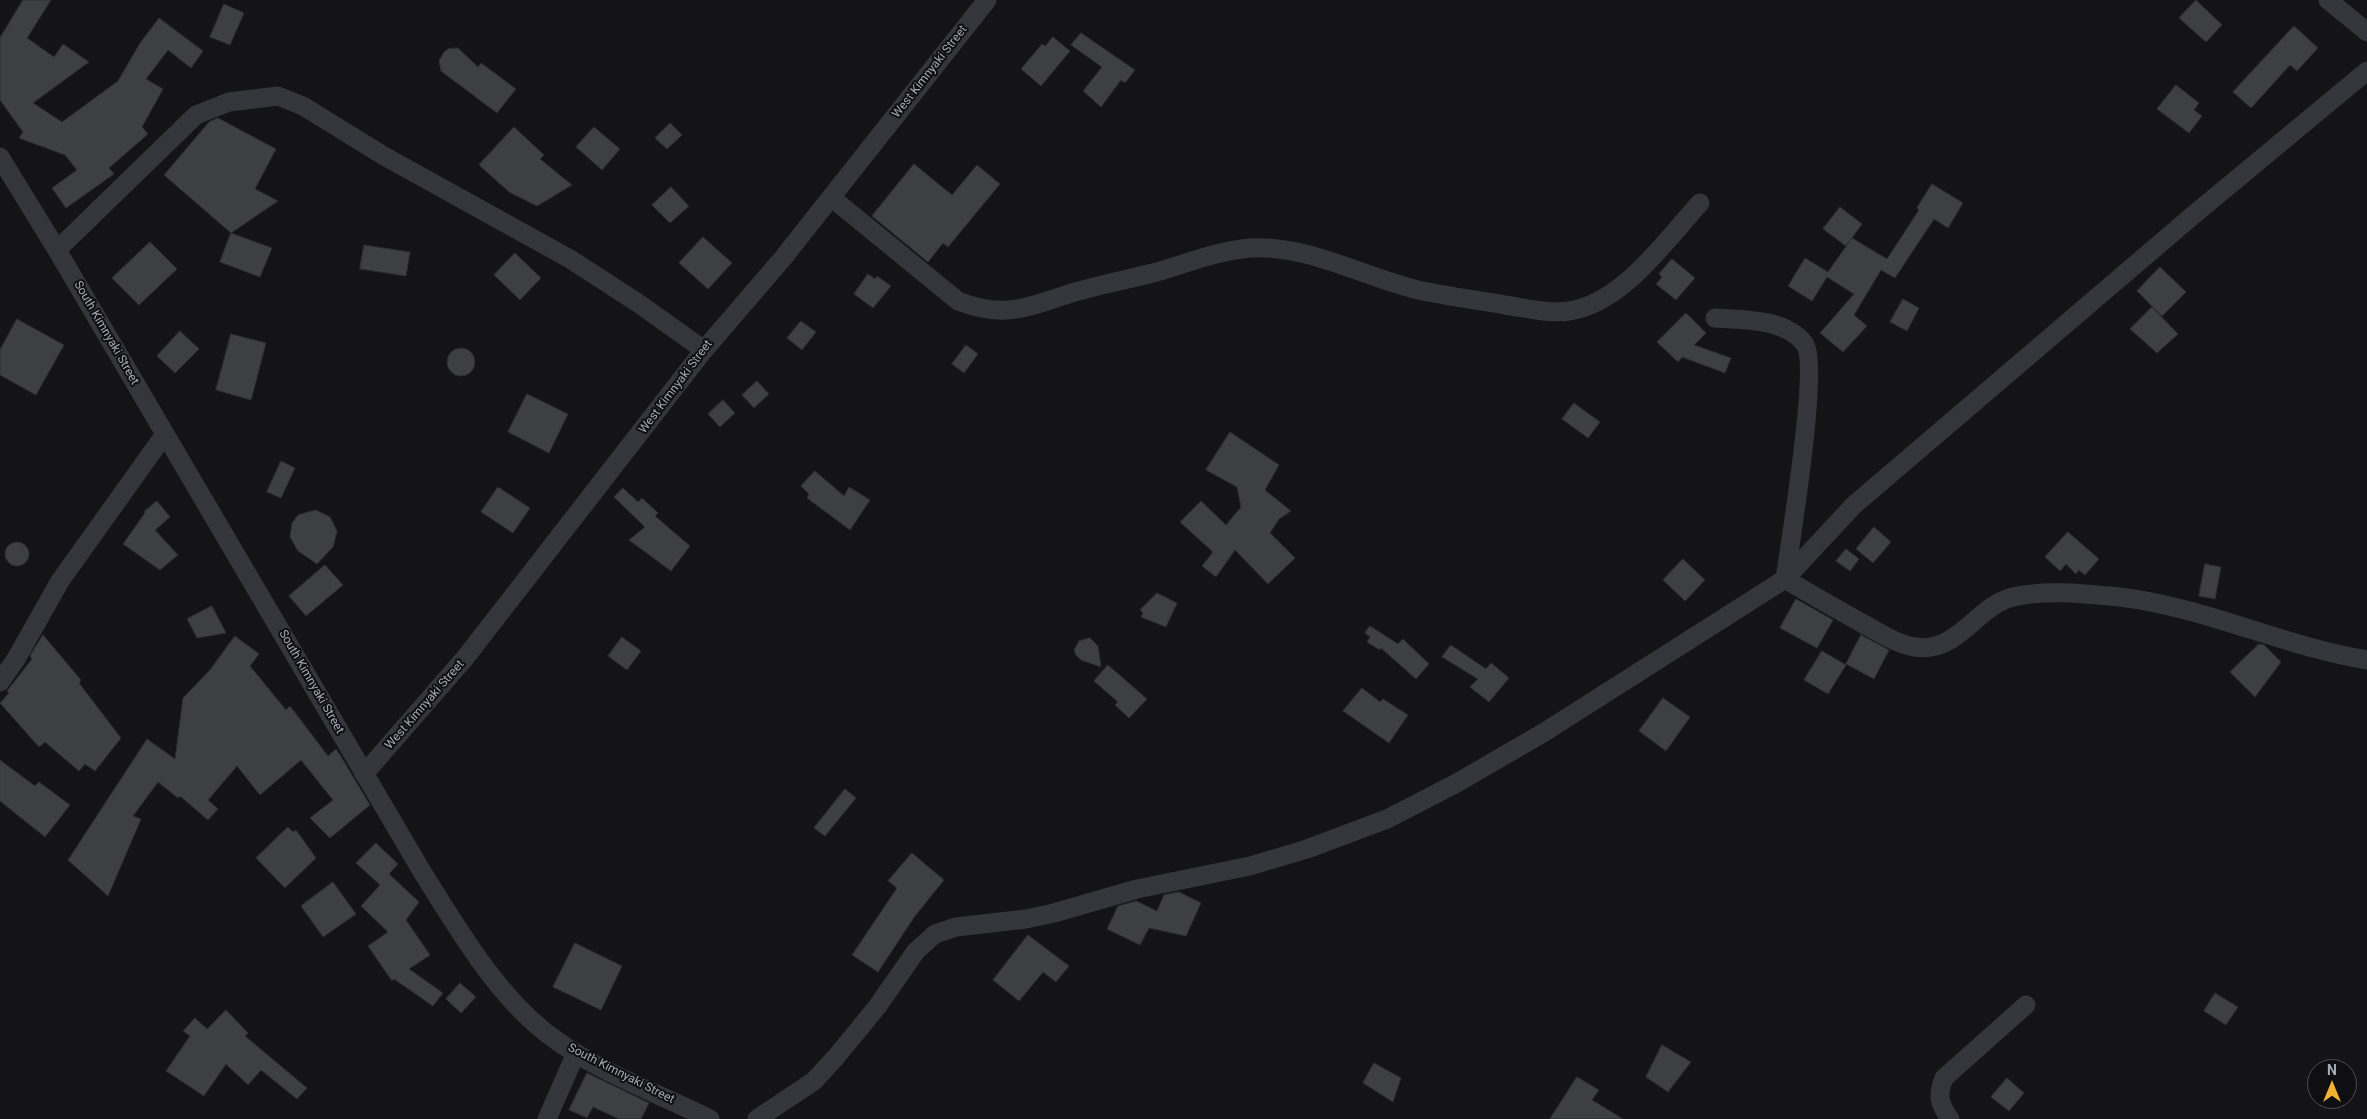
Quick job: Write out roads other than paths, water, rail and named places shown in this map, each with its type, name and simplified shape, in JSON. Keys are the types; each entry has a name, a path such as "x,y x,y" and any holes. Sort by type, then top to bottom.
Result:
{"street":[{"name":"West Kimnyaki Street","path":"364,774 465,658 704,350 832,198 987,0"},
{"path":"2328,0 2367,32"},
{"path":"757,1119 814,1081 877,1007 916,951 935,934 956,927 1054,913 1137,890 1250,866 1307,849 1388,819 1455,784 1543,733 1785,579 1854,506 2367,70"},
{"path":"57,250 196,115 229,102 278,96 303,106 384,156 570,259 638,303 704,350"},
{"name":"South Kimnyaki Street","path":"0,158 57,250 424,876 469,945 507,993 544,1031 576,1053 710,1119"},
{"path":"832,198 958,302 979,310 1006,312 1038,305 1075,292 1159,271 1225,251 1252,248 1285,249 1417,290 1540,311 1569,311 1597,303 1628,281 1700,203"},
{"path":"1715,318 1762,322 1784,328 1806,344 1808,351 1808,385 1799,480 1785,579"},
{"path":"0,682 16,659 60,581 165,434"},
{"path":"1785,579 1894,641 1915,647 1934,647 1951,640 2000,603 2012,597 2076,594 2163,604 2212,616 2333,655 2367,660"},
{"path":"1950,1119 1939,1101 1939,1089 1944,1078 2026,1005"},
{"path":"546,1119 576,1053"}]}
